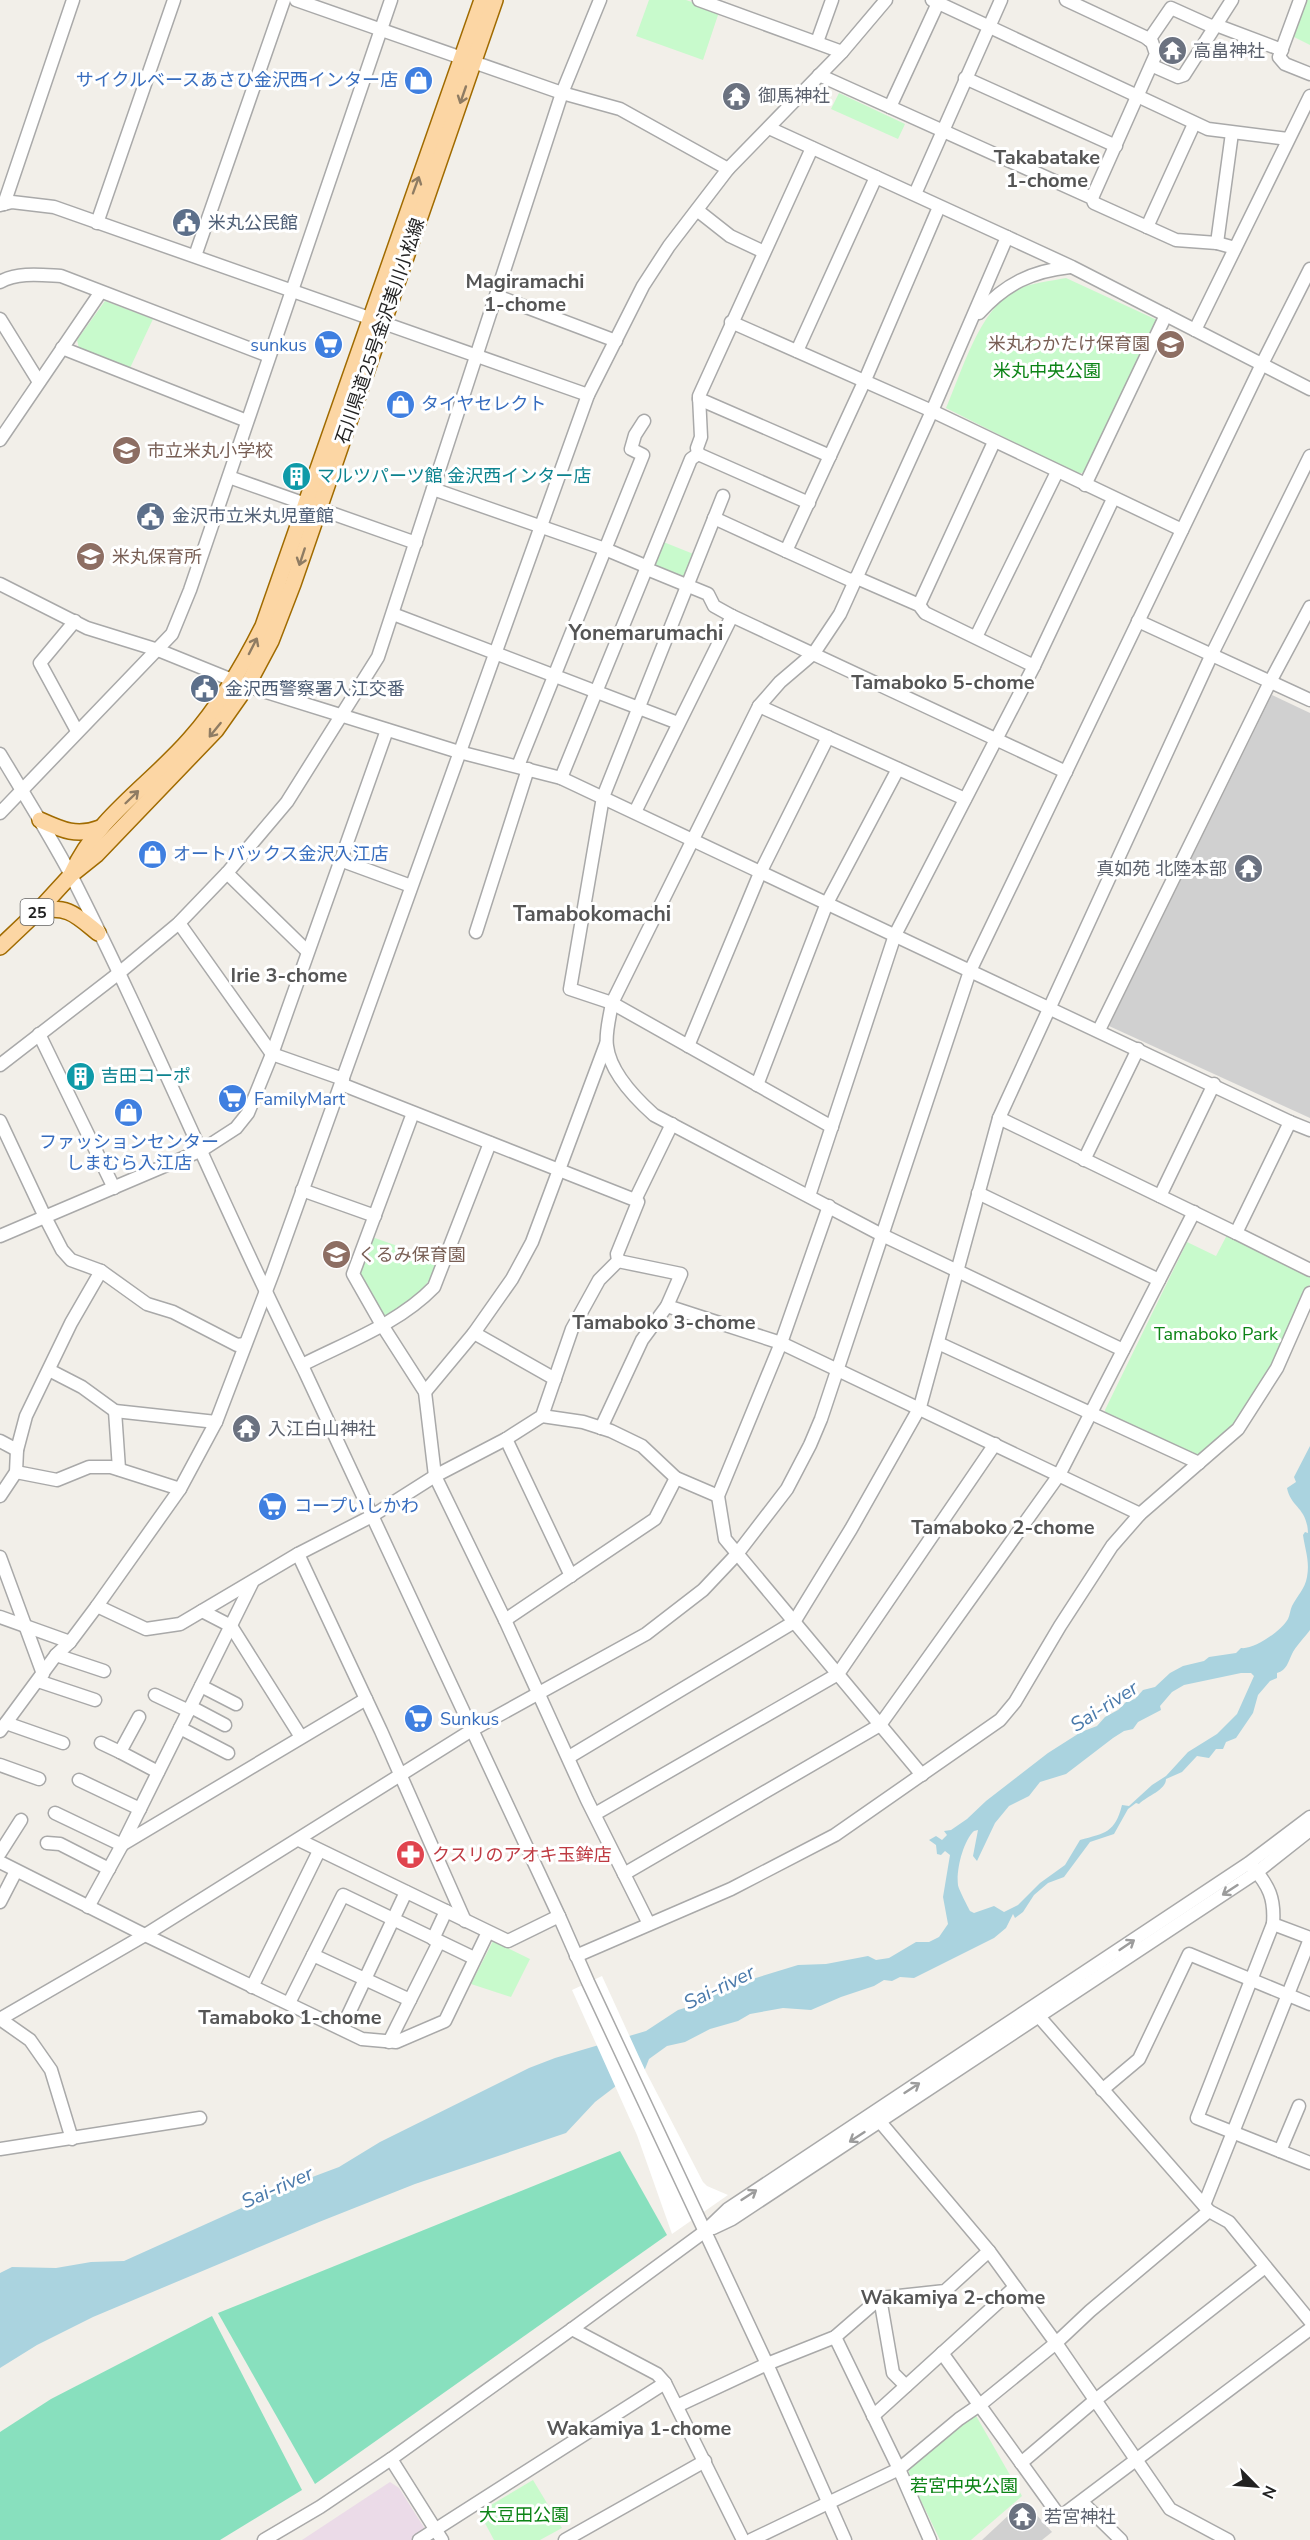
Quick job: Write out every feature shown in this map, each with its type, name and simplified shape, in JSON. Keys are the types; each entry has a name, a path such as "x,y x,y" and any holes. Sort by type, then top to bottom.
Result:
{"main road":[{"name":"石川県道25号金沢美川小松線","path":"468,59 482,0"},
{"name":"石川県道25号金沢美川小松線","path":"71,875 82,850 240,684 271,640 312,506 468,59 495,0"},
{"name":"石川県道25号金沢美川小松線","path":"0,947 71,875 96,855 216,730 240,684"},
{"path":"40,820 68,833 85,834 102,828"},
{"path":"38,911 60,908 71,912 98,933"}],"street":[{"path":"2,204 73,0"},
{"path":"97,223 174,0"},
{"path":"195,256 284,0"},
{"path":"296,0 562,93 620,109 728,169"},
{"path":"0,813 23,792 77,731 158,650 172,634 181,616 392,0"},
{"path":"0,1065 119,973 179,923 227,873 287,802 378,657 562,93 600,0"},
{"path":"699,0 842,52"},
{"path":"817,42 832,0"},
{"path":"63,1743 3,1727 56,1655 70,1642 97,1606 180,1489 216,1422 265,1294 588,395 650,275 669,246 728,169 842,52 886,0"},
{"path":"915,194 1001,0"},
{"path":"1066,0 1149,40 1156,54 1153,66 1092,198"},
{"path":"1153,66 1178,77 1184,75 1232,0"},
{"path":"1300,0 1279,57 1285,64 1310,74"},
{"path":"890,107 935,1 1194,124 1232,133 1288,139"},
{"path":"1149,40 1171,8 1211,26 1216,25 1282,50"},
{"path":"819,75 1092,198 1095,203 1176,240 1217,243 1235,248"},
{"path":"965,78 1116,146"},
{"path":"1196,330 1310,96"},
{"path":"1147,227 1194,124"},
{"path":"768,128 1072,267 1310,389"},
{"path":"1217,243 1232,133"},
{"path":"698,454 697,447 701,437 699,399 731,322 812,148"},
{"path":"797,351 876,177"},
{"path":"2,204 12,202 54,207 588,395"},
{"path":"786,551 865,380 939,207"},
{"path":"698,210 730,236 764,252"},
{"path":"425,1392 474,1333 521,1264 532,1242 606,1044 612,1003 759,706 780,682 814,653 840,614 932,411 1007,237"},
{"path":"970,322 996,294 1023,279 1048,269 1072,267"},
{"path":"72,2139 51,2070 30,2040 0,2019 145,1935 472,1730 646,1634 703,1590 736,1554 787,1489 810,1445 838,1369 880,1234 970,971 1310,269"},
{"path":"0,282 7,278 31,275 60,276 269,356"},
{"path":"0,440 100,293"},
{"path":"497,296 616,341"},
{"path":"1085,485 1166,315"},
{"path":"0,319 39,382"},
{"path":"731,322 865,380 1182,530"},
{"path":"62,348 247,421"},
{"path":"699,399 830,456"},
{"path":"476,932 523,767 554,676 642,454 631,449 635,435 644,421"},
{"path":"919,605 994,442"},
{"path":"698,454 809,503"},
{"path":"561,778 691,459 698,454"},
{"path":"568,1758 794,1622 851,1529 920,1407 999,1118 1212,654 1310,456"},
{"path":"976,637 1057,472"},
{"path":"228,477 416,543"},
{"path":"433,489 605,549 643,565 647,569 687,584 708,594 714,606 732,616 1066,772"},
{"path":"723,496 603,797 570,989 612,1003 832,1127"},
{"path":"809,1196 895,935 1034,666 1113,499"},
{"path":"714,518 850,580 857,578 919,605 925,613 1034,666"},
{"path":"0,584 87,628 158,650 240,684 459,752 561,778 1310,1130"},
{"path":"1099,1030 1270,682 1310,607"},
{"path":"393,614 678,723"},
{"path":"635,812 732,616"},
{"path":"75,621 40,663 77,731"},
{"path":"1138,621 1310,700"},
{"path":"759,706 965,799"},
{"path":"0,1236 202,1150 236,1128 248,1113 272,1054 387,730"},
{"path":"688,1046 760,873 828,737"},
{"path":"0,754 71,875 119,973 202,1150 265,1294 302,1365 767,2364 845,2540"},
{"path":"757,1085 827,903 898,769"},
{"path":"340,860 411,886"},
{"path":"227,873 307,951"},
{"path":"179,923 272,1054 342,1081 413,1113 638,1202 617,1254 618,1261"},
{"path":"39,1034 114,1188"},
{"path":"606,1044 612,1065 639,1102 654,1115 880,1234 1123,1350"},
{"path":"1084,1160 1138,1048"},
{"path":"1160,1196 1214,1084"},
{"path":"413,1113 353,1274 382,1325 425,1392 435,1476 649,1924"},
{"path":"999,1118 1310,1270"},
{"path":"0,1121 45,1217 71,1260 101,1271 147,1304 173,1312 237,1345 245,1344"},
{"path":"1236,1233 1290,1122"},
{"path":"635,1200 672,1124"},
{"path":"302,1365 382,1325 418,1304 434,1287 490,1143"},
{"path":"302,1190 375,1216"},
{"path":"978,1193 1159,1280"},
{"path":"829,1206 781,1343 718,1496 726,1539 736,1554 922,1775"},
{"path":"624,1874 880,1725 1059,1475 1194,1212"},
{"path":"601,1428 642,1340 667,1306 681,1274 618,1261"},
{"path":"97,1606 146,1629 180,1624 298,1554 372,1516 435,1476 506,1439 542,1416 572,1329 600,1281 618,1261"},
{"path":"0,1496 16,1472 17,1450 26,1416 71,1323 101,1271"},
{"path":"576,1956 731,1889 835,1835 1000,1720 1016,1702 1060,1626 1112,1546 1140,1514 1238,1429 1277,1368 1310,1293"},
{"path":"667,1306 781,1343 920,1407 1140,1514"},
{"path":"474,1333 555,1379"},
{"path":"938,1343 1199,1463"},
{"path":"49,1370 82,1387 115,1411 216,1422"},
{"path":"115,1411 118,1469"},
{"path":"542,1416 601,1428 642,1446 676,1478 718,1496"},
{"path":"506,1439 571,1576"},
{"path":"0,1442 17,1450"},
{"path":"596,1814 838,1674 995,1444"},
{"path":"16,1472 57,1480 89,1467 118,1469 180,1489"},
{"path":"505,1620 655,1519 676,1478"},
{"path":"298,1554 366,1699 465,1921"},
{"path":"0,1557 40,1678"},
{"path":"88,1907 122,1845 253,1582"},
{"path":"202,1611 231,1626 301,1737"},
{"path":"0,1619 24,1624 70,1642"},
{"path":"56,1655 104,1671"},
{"path":"40,1678 95,1700"},
{"path":"201,1686 236,1704"},
{"path":"155,1695 225,1725"},
{"path":"122,1845 366,1699"},
{"path":"120,1752 139,1717"},
{"path":"180,1728 228,1753"},
{"path":"101,1743 158,1772"},
{"path":"0,1765 39,1779"},
{"path":"79,1780 140,1809"},
{"path":"56,1813 122,1845"},
{"path":"1253,1868 1310,1817"},
{"path":"0,1853 21,1820"},
{"path":"264,2540 320,2507 572,2329 704,2232 728,2209 877,2118 1310,1830"},
{"path":"299,1840 508,1941 559,1916"},
{"path":"47,1843 60,1844 109,1869"},
{"path":"252,1987 319,1851"},
{"path":"0,1862 145,1935 362,2039 396,2042 445,2021 488,1932"},
{"path":"1253,1868 1266,1883 1274,1905 1273,1924 1197,2118 1310,2163"},
{"path":"0,1902 16,1871"},
{"path":"342,2028 406,1892"},
{"path":"290,2003 343,1895 474,1958"},
{"path":"389,2042 410,2000 447,1911"},
{"path":"751,2540 899,2469 1056,2343 1206,2208 1310,1938 1273,1924"},
{"path":"1102,2090 1139,2059 1189,1954 1310,2004"},
{"path":"313,1955 410,2000"},
{"path":"1035,2013 1206,2208 1229,2222 1310,2321"},
{"path":"1280,2151 1299,2106"},
{"path":"0,2149 72,2139 130,2127 200,2118"},
{"path":"877,2118 989,2251 1056,2343 1170,2509 1228,2540"},
{"path":"677,2406 767,2364 835,2337 880,2298 945,2291 989,2251"},
{"path":"1021,2463 1094,2401 1265,2267"},
{"path":"873,2416 1015,2287"},
{"path":"880,2298 893,2373 906,2386"},
{"path":"572,2329 657,2374 665,2383 743,2540"},
{"path":"942,2353 981,2404 1060,2517 1310,2329"},
{"path":"835,2337 899,2469 930,2540"},
{"path":"419,2540 439,2535 665,2383"},
{"path":"391,2458 439,2535"},
{"path":"565,2540 705,2462"},
{"path":"1082,2502 1121,2540"}],"shaded area":[{"name":"真如苑 北陸本部","path":"1272,695 1310,713 1310,1118 1109,1026"},
{"path":"390,2482 399,2488 432,2540 302,2540"},
{"name":"若宮神社","path":"1024,2501 1052,2532 1042,2540 982,2540"}],"green space":[{"path":"649,0 686,0 716,10 718,15 703,60 636,36"},
{"path":"1305,0 1310,0 1310,45 1292,36"},
{"path":"839,93 905,124 898,139 831,109"},
{"name":"米丸中央公園","path":"1066,278 1157,320 1085,472 1077,474 946,408 973,343 992,311 1003,299 1016,290 1034,284"},
{"path":"105,301 153,319 130,368 79,348 77,340"},
{"path":"661,541 696,555 684,579 653,567"},
{"name":"Tamaboko Park","path":"1227,1235 1310,1276 1310,1284 1274,1367 1237,1426 1199,1459 1106,1416 1105,1410 1187,1242 1216,1256"},
{"path":"372,1237 440,1261 424,1287 387,1316 383,1315 359,1277"},
{"path":"493,1941 530,1959 511,1997 471,1984"},
{"path":"620,2151 667,2235 315,2484 218,2313"},
{"path":"212,2316 302,2490 220,2540 0,2540 0,2432 51,2399"},
{"name":"若宮中央公園","path":"975,2414 1022,2496 971,2540 940,2540 908,2474 910,2468"},
{"name":"大豆田公園","path":"533,2480 562,2528 540,2540 494,2540 479,2512"}],"water":[{"path":"1310,1446 1310,1630 1295,1648 1285,1668 1277,1673 1277,1678 1270,1681 1258,1695 1253,1713 1236,1738 1226,1742 1223,1749 1216,1749 1209,1758 1197,1756 1182,1772 1166,1779 1160,1790 1128,1809 1114,1834 1090,1842 1064,1877 1048,1883 1034,1895 1023,1912 1015,1918 1013,1914 1006,1928 994,1938 914,1978 900,1977 892,1981 884,1980 811,2010 783,2008 750,2014 738,2021 710,2029 685,2042 667,2046 649,2059 645,2069 595,2102 566,2133 415,2184 319,2222 93,2317 37,2345 0,2368 0,2273 12,2267 56,2268 91,2262 124,2261 299,2182 339,2167 380,2142 529,2068 646,2031 678,2010 704,2002 720,1989 798,1965 826,1964 868,1956 876,1960 889,1958 916,1942 929,1942 939,1937 948,1924 943,1897 950,1855 945,1851 941,1855 937,1854 936,1845 929,1840 936,1836 942,1840 947,1835 944,1831 951,1830 967,1819 986,1801 1048,1753 1081,1732 1097,1726 1127,1701 1135,1699 1143,1690 1155,1687 1170,1673 1183,1666 1204,1661 1209,1657 1236,1653 1241,1648 1253,1646 1267,1639 1285,1624 1292,1606 1305,1585 1308,1571 1303,1535 1305,1532 1308,1533 1307,1524 1287,1488 1296,1482 1294,1477","holes":["1251,1673 1254,1676 1237,1714 1217,1734 1188,1752 1166,1776 1152,1785 1129,1806 1122,1805 1112,1827 1096,1836 1080,1840 1065,1865 1040,1883 1018,1905 1004,1912 994,1906 974,1913 970,1911 958,1887 958,1879 959,1864 974,1831 978,1830 973,1856 977,1861 995,1823 1009,1806 1029,1796 1040,1782 1066,1774 1113,1738 1124,1731 1133,1729 1138,1722 1161,1710 1160,1706 1172,1692 1184,1685"]}],"pier":[{"path":"602,1976 646,2072 703,2182 728,2195 672,2234 637,2135 572,1990"}],"place":[{"name":"高畠神社","path":"1172,51"},
{"name":"サイクルベースあさひ金沢西インター店","path":"419,80"},
{"name":"御馬神社","path":"737,96"},
{"name":"米丸公民館","path":"187,223"},
{"name":"米丸わかたけ保育園","path":"1171,344"},
{"name":"sunkus","path":"328,345"},
{"name":"タイヤセレクト","path":"400,404"},
{"name":"市立米丸小学校","path":"126,451"},
{"name":"マルツパーツ館 金沢西インター店","path":"296,476"},
{"name":"金沢市立米丸児童館","path":"151,516"},
{"name":"米丸保育所","path":"91,557"},
{"name":"金沢西警察署入江交番","path":"204,689"},
{"name":"オートバックス金沢入江店","path":"152,854"},
{"name":"真如苑 北陸本部","path":"1248,869"},
{"name":"吉田コーポ","path":"80,1076"},
{"name":"FamilyMart","path":"233,1099"},
{"name":"ファッションセンター しまむら入江店","path":"129,1113"},
{"name":"くるみ保育園","path":"337,1255"},
{"name":"入江白山神社","path":"247,1429"},
{"name":"コープいしかわ","path":"273,1506"},
{"name":"Sunkus","path":"419,1719"},
{"name":"クスリのアオキ玉鉾店","path":"411,1855"},
{"name":"若宮神社","path":"1023,2517"}],"district":[{"name":"Takabatake 1-chome","path":"1047,168"},
{"name":"Magiramachi 1-chome","path":"525,292"},
{"name":"Yonemarumachi","path":"646,633"},
{"name":"Tamaboko 5-chome","path":"943,682"},
{"name":"Tamabokomachi","path":"592,914"},
{"name":"Irie 3-chome","path":"289,975"},
{"name":"Tamaboko 3-chome","path":"664,1322"},
{"name":"Tamaboko 2-chome","path":"1003,1527"},
{"name":"Tamaboko 1-chome","path":"290,2017"},
{"name":"Wakamiya 2-chome","path":"953,2297"},
{"name":"Wakamiya 1-chome","path":"639,2428"}],"water label":[{"name":"Sai-river","path":"1104,1706"},
{"name":"Sai-river","path":"719,1987"},
{"name":"Sai-river","path":"277,2187"}]}
